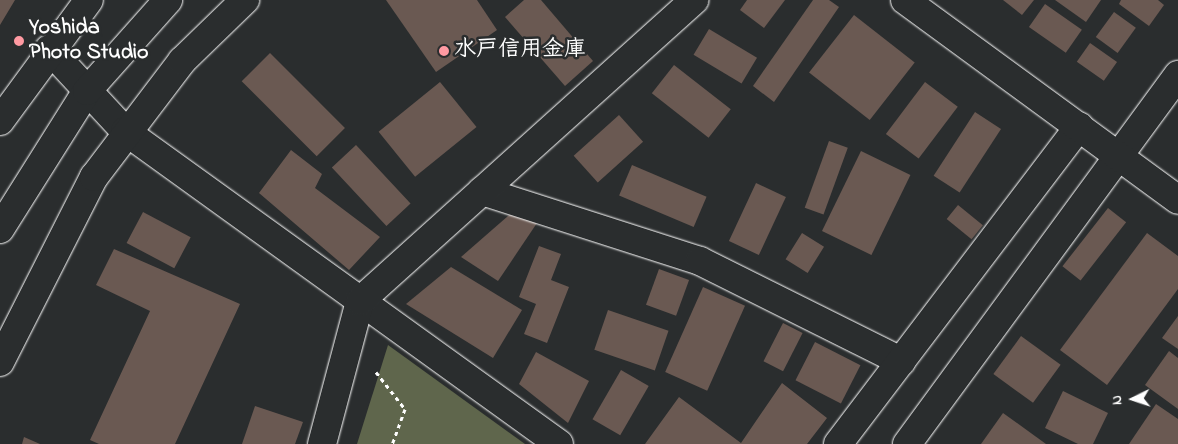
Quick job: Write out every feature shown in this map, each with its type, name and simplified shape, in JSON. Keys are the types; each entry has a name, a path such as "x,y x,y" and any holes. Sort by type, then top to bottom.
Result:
{"street":[{"path":"0,121 49,49 89,0"},
{"path":"0,229 87,91 168,0"},
{"path":"0,362 94,177 125,131 182,61 245,0"},
{"path":"322,444 360,301 694,0"},
{"path":"905,0 1178,200"},
{"path":"49,49 125,131 559,444"},
{"path":"907,444 1178,74"},
{"path":"838,444 1079,126"},
{"path":"482,191 700,261 901,361"}],"path":[{"path":"349,338 404,409 392,444"}],"green space":[{"path":"388,345 525,444 357,444"}],"building":[{"path":"0,0 15,0 0,25"},
{"name":"水戸信用金庫","path":"386,0 477,0 497,30 436,72"},
{"path":"524,0 541,0 593,61 565,86 505,17"},
{"path":"747,0 785,0 764,28 740,10"},
{"path":"813,0 829,0 839,7 774,102 753,86"},
{"path":"1003,0 1034,0 1022,15"},
{"path":"1055,0 1101,0 1086,22"},
{"path":"1121,0 1158,0 1164,5 1149,26 1119,4"},
{"path":"1045,4 1082,30 1066,53 1029,27"},
{"path":"1114,12 1136,28 1118,53 1096,37"},
{"path":"854,15 915,62 870,120 809,73"},
{"path":"709,29 757,58 742,84 694,55"},
{"path":"1090,43 1117,62 1104,81 1077,62"},
{"path":"270,53 345,128 317,156 242,81"},
{"path":"674,65 731,109 709,138 652,93"},
{"path":"440,82 477,127 415,177 379,132"},
{"path":"925,82 958,107 919,159 886,134"},
{"path":"975,112 1001,129 960,193 934,176"},
{"path":"619,115 643,142 598,183 574,156"},
{"path":"829,141 848,148 824,215 805,208"},
{"path":"356,145 411,204 386,226 332,168"},
{"path":"291,150 322,174 315,188 380,237 349,270 259,193"},
{"path":"861,151 910,175 871,255 822,231"},
{"path":"632,165 707,197 694,227 619,195"},
{"path":"756,183 786,197 759,255 729,241"},
{"path":"958,205 983,225 972,239 947,219"},
{"path":"1108,208 1126,222 1081,280 1062,266"},
{"path":"515,210 537,223 498,281 461,257"},
{"path":"143,212 191,237 174,268 127,243"},
{"path":"802,233 824,247 808,273 786,259"},
{"path":"1147,233 1178,256 1178,289 1107,385 1060,350"},
{"path":"539,246 561,254 551,280 569,287 547,343 524,334 536,304 519,297"},
{"path":"114,249 240,304 175,444 99,444 90,440 150,311 96,285"},
{"path":"451,267 522,310 493,358 406,304"},
{"path":"659,269 689,280 676,316 646,305"},
{"path":"703,287 745,306 707,391 665,372"},
{"path":"608,310 669,331 655,371 594,350"},
{"path":"1178,316 1178,349 1162,338"},
{"path":"783,323 803,333 783,371 763,361"},
{"path":"1021,336 1061,365 1033,403 993,374"},
{"path":"815,342 860,365 841,403 795,380"},
{"path":"1169,351 1178,358 1178,409 1145,385"},
{"path":"536,352 589,381 568,423 519,384"},
{"path":"621,370 649,386 620,435 592,419"},
{"path":"782,383 827,418 807,444 645,444 679,397 741,443"},
{"path":"1063,391 1108,413 1093,444 1078,444 1045,428"},
{"path":"1156,404 1178,419 1178,444 1129,444"},
{"path":"255,406 303,422 295,444 242,444"},
{"path":"1003,413 1046,444 981,444"},
{"path":"24,437 40,444 22,444"}],"place":[{"name":"Yoshida Photo Studio","path":"19,41"},
{"name":"水戸信用金庫","path":"444,51"}]}
